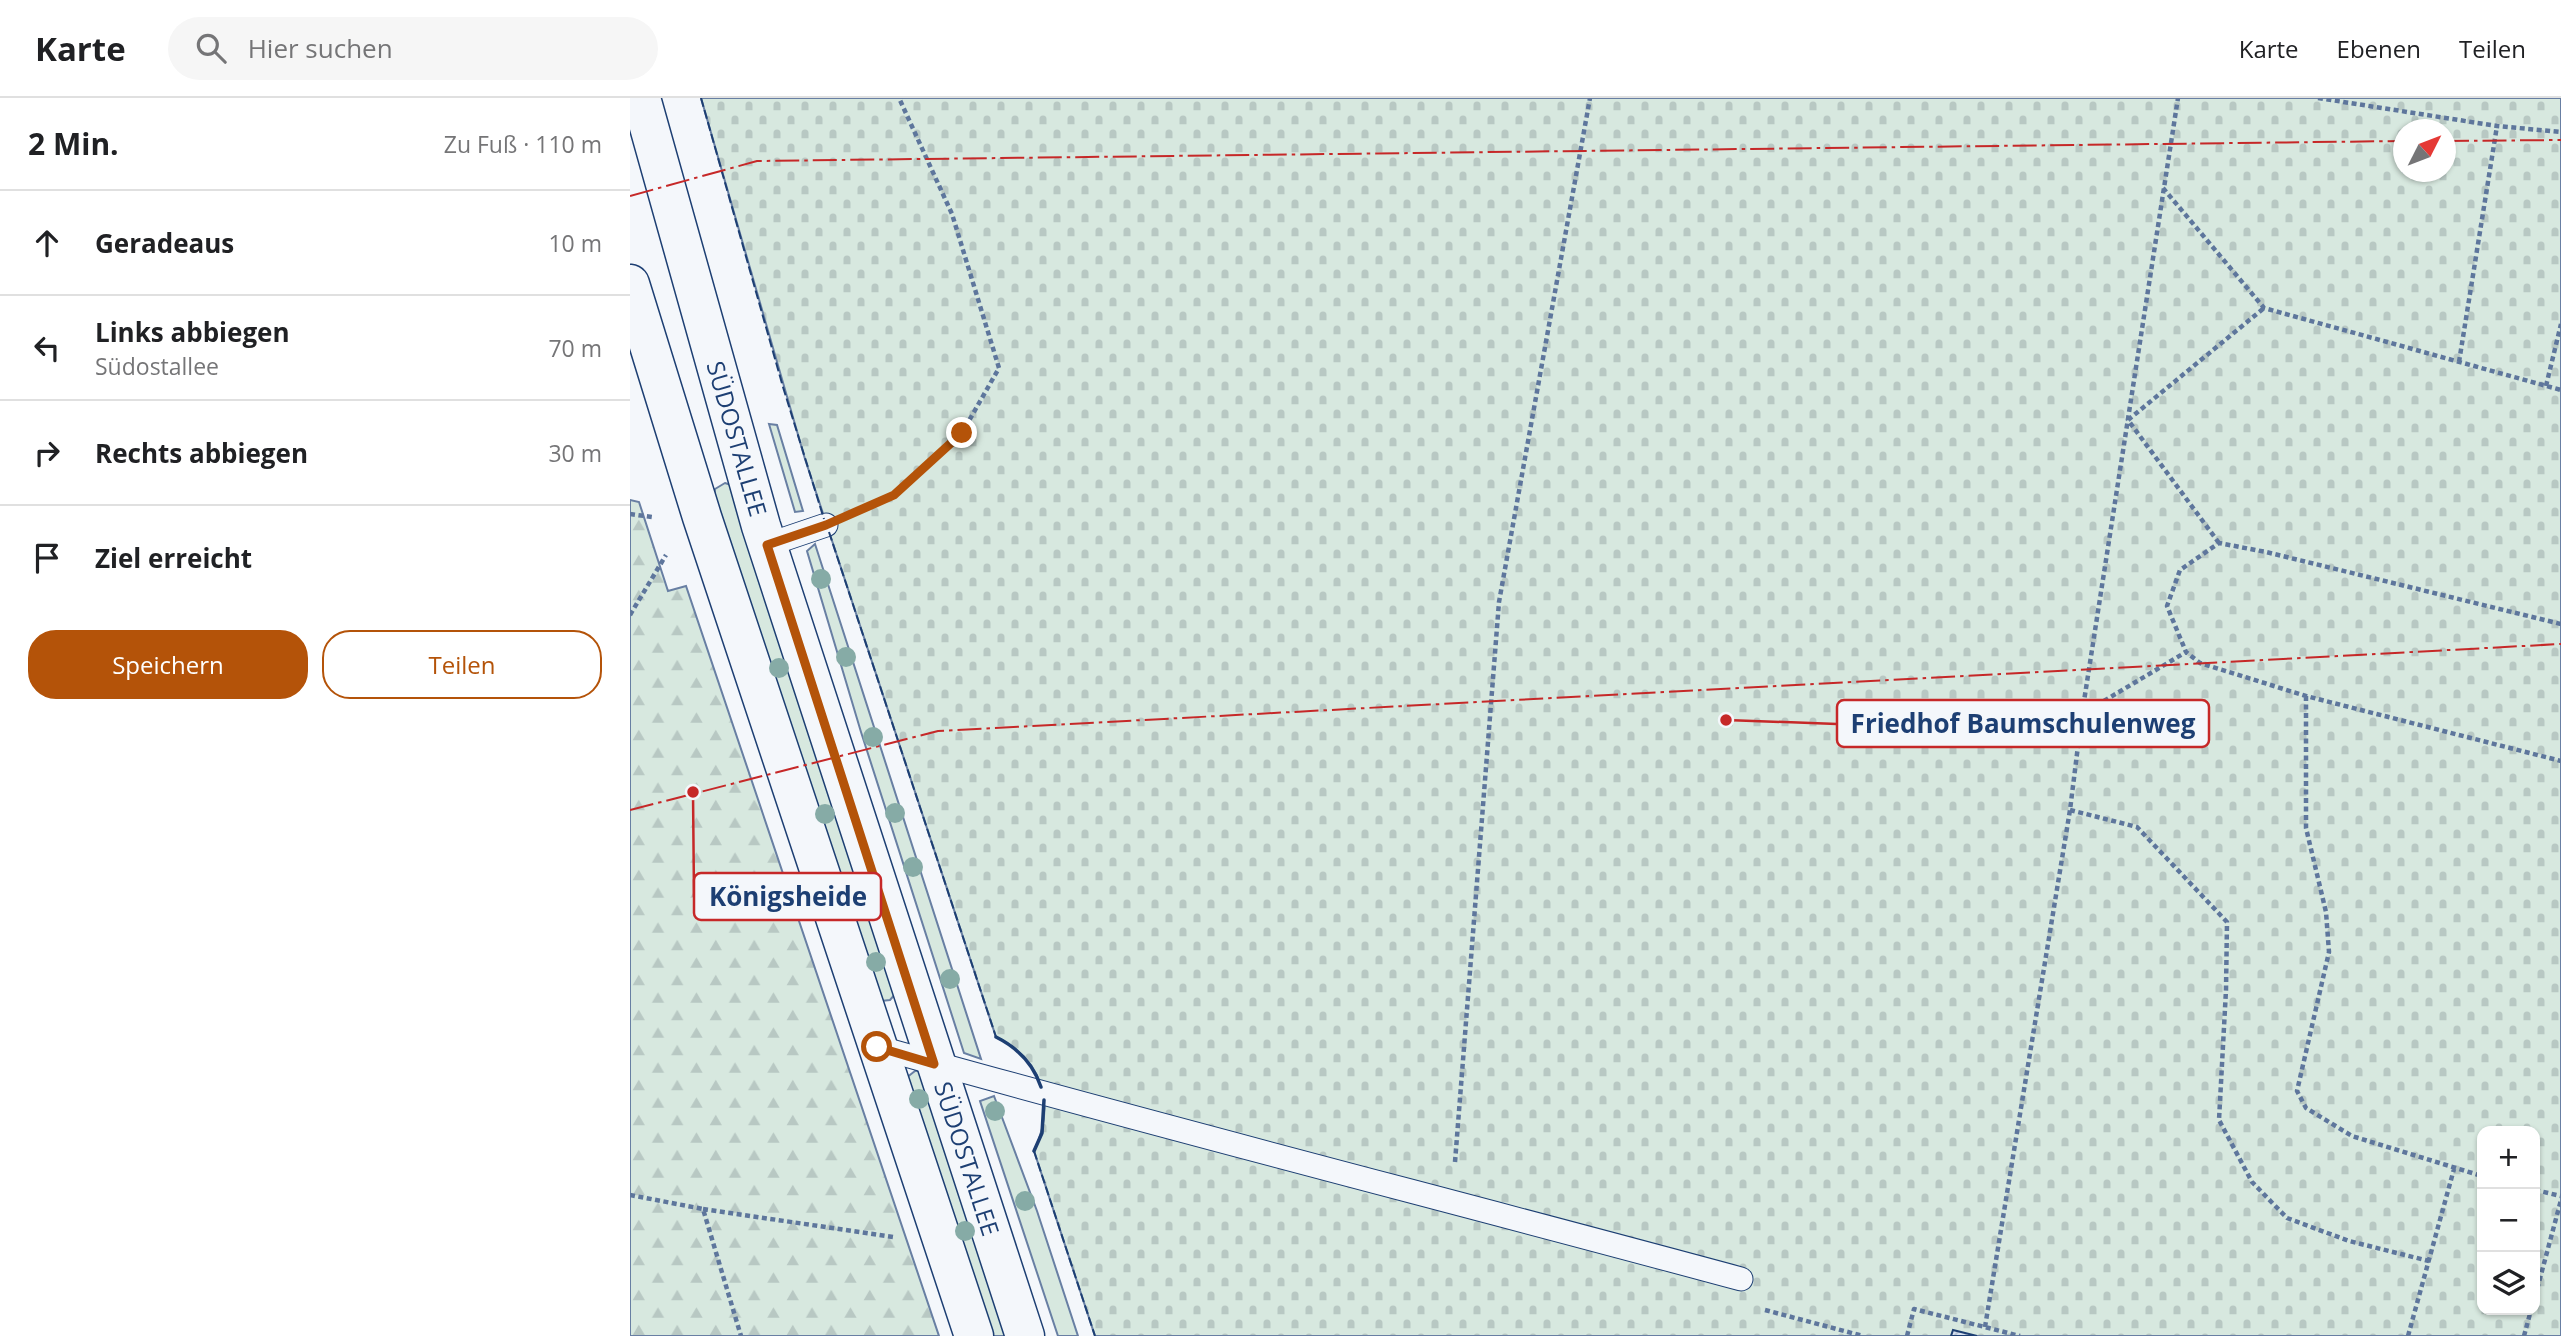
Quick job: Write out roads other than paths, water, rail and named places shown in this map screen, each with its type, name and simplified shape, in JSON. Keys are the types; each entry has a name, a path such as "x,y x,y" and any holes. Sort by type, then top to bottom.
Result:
{"main road":[{"name":"SÜDOSTALLEE","path":"640,98 767,545 934,1064 1025,1336"},
{"name":"SÜDOSTALLEE","path":"630,284 699,510 974,1336"}],"lane":[{"path":"767,545 826,525"},
{"path":"877,1047 1057,1098 1452,1200 1741,1279"}],"place":[{"name":"Friedhof Baumschulenweg","path":"1726,720"},
{"name":"Königsheide","path":"693,792"}]}
